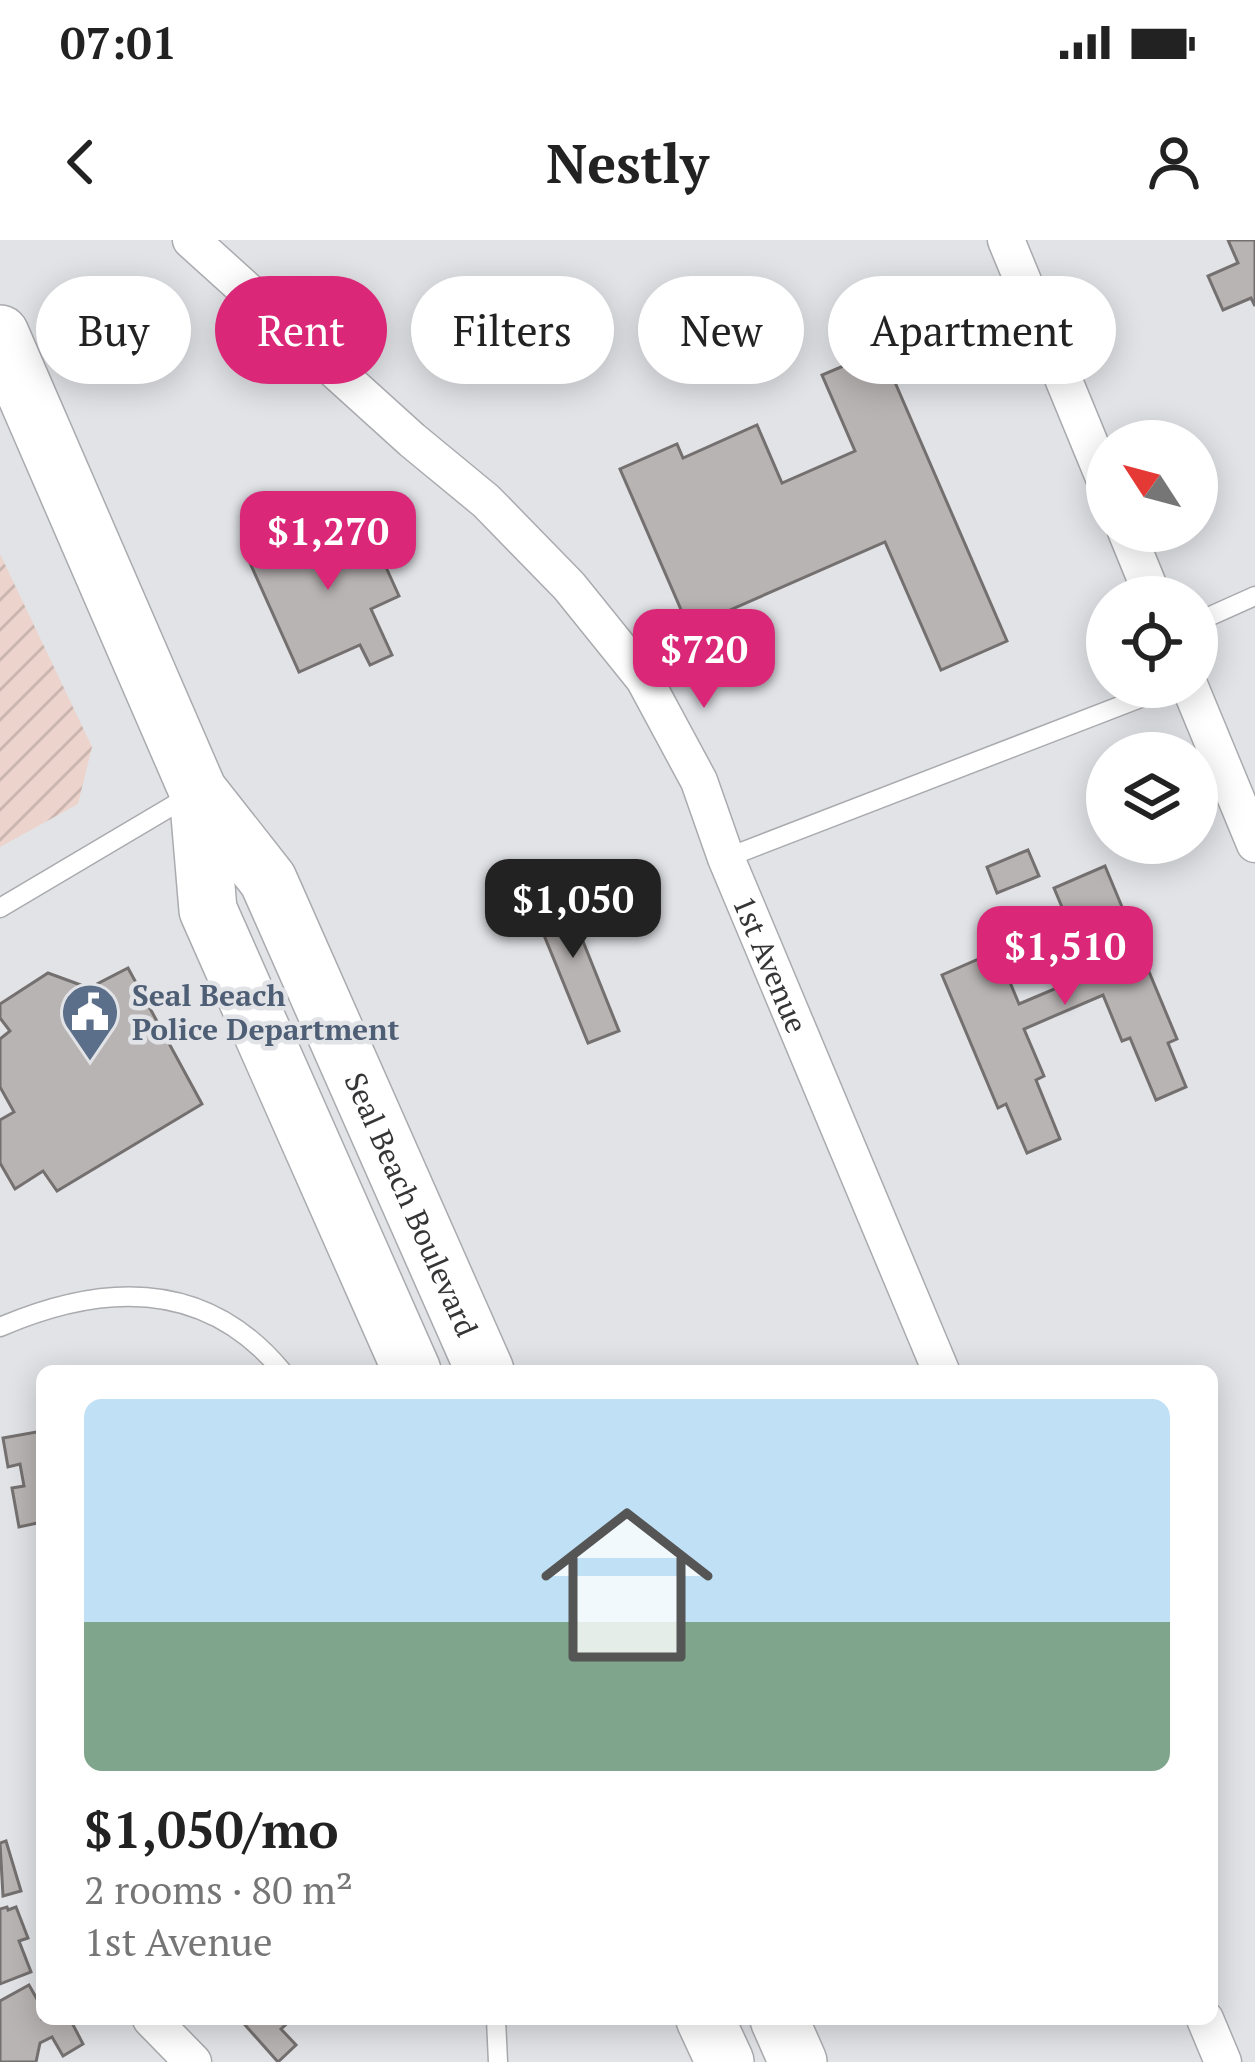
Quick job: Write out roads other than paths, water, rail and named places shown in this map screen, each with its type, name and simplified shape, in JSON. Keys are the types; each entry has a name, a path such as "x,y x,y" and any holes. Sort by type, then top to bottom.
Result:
{"main road":[{"name":"Seal Beach Boulevard","path":"0,334 198,791 268,880 482,1365"},
{"name":"Seal Beach Boulevard","path":"198,791 208,910 409,1365"},
{"path":"708,2025 724,2062"},
{"path":"781,2025 798,2062"}],"street":[{"name":"1st Avenue","path":"191,240 486,501 569,586 644,680 699,781 726,858 937,1365"},
{"path":"1006,240 1086,434"},
{"path":"1199,708 1255,844"},
{"path":"157,2025 193,2062"},
{"path":"1208,2025 1223,2062"}],"lane":[{"path":"1218,613 1255,596"},
{"path":"726,858 1114,708"},
{"path":"0,908 198,791"},
{"path":"0,1327 82,1298 154,1297 191,1306 226,1322 277,1365"},
{"path":"496,2025 498,2062"}],"place":[{"name":"Seal Beach Police Department","path":"90,1063"}]}
